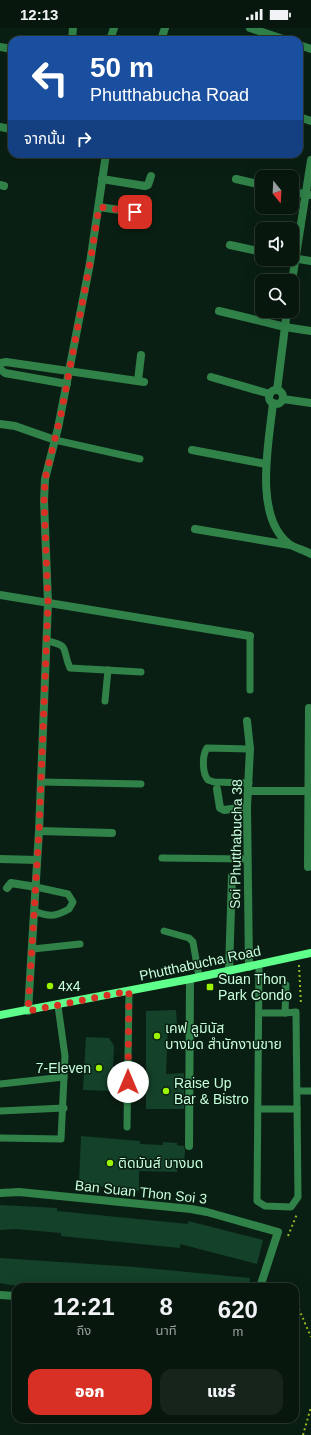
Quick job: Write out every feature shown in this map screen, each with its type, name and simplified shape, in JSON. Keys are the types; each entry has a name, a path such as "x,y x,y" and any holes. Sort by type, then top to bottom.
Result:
{"main road":[{"name":"Phutthabucha Road","path":"0,1015 58,1006 311,953"}],"street":[{"path":"250,28 274,36"},
{"path":"28,1011 33,949 47,641 48,603 44,501 45,479 67,384 90,263 105,158"},
{"path":"299,233 308,195 311,160"},
{"path":"102,179 144,186 148,185 151,176"},
{"path":"236,179 255,183"},
{"path":"99,207 147,214"},
{"path":"230,245 255,250"},
{"path":"299,260 311,261"},
{"path":"219,311 285,327 311,331"},
{"path":"286,318 273,392 269,398 273,403 266,464 268,507 278,533 290,545"},
{"path":"0,363 6,362 141,382 141,355"},
{"path":"0,369 5,373 67,384"},
{"path":"211,377 282,393 283,399"},
{"path":"283,399 311,403"},
{"path":"273,403 278,404 283,399"},
{"path":"0,424 15,426 55,440"},
{"path":"192,450 266,464"},
{"path":"195,529 290,545 311,554"},
{"path":"0,596 250,636"},
{"path":"308,867 310,791 309,708"},
{"name":"Soi Phutthabucha 38","path":"247,721 250,749 247,807 249,967"},
{"path":"249,787 310,791"},
{"path":"217,789 220,808 224,810 247,807"},
{"path":"39,831 112,833"},
{"path":"0,859 37,860"},
{"path":"230,970 232,876"},
{"path":"7,888 11,883 36,887"},
{"path":"189,1146 190,979"},
{"name":"Ban Suan Thon Soi 3","path":"0,1193 19,1192 191,1209 278,1232 261,1283"},
{"path":"0,1295 12,1296"}],"lane":[{"path":"55,440 140,459"},
{"path":"250,636 250,690"},
{"path":"47,641 62,644 70,668 141,672"},
{"path":"105,701 108,670"},
{"path":"249,787 208,780 204,772 204,756 207,748 213,746 250,749"},
{"path":"41,782 141,784"},
{"path":"162,858 247,859"},
{"path":"34,912 44,916 54,915 69,909 73,902 68,894 36,887"},
{"path":"164,931 189,938 193,942 199,977"},
{"path":"33,949 80,944"},
{"path":"259,964 257,1201 265,1206 291,1207 298,1197 296,1012 259,1013"},
{"path":"285,1013 286,985"},
{"path":"127,1127 129,991"},
{"path":"0,1138 61,1139 66,1056 58,1006"},
{"path":"0,1084 64,1077"},
{"path":"297,1091 311,1091"},
{"path":"0,1111 64,1108"},
{"path":"258,1109 298,1109"}],"path":[{"path":"299,1309 311,1337"},
{"path":"303,1435 311,1407"}],"building":[{"path":"176,1010 177,1024 168,1024 166,1074 184,1073 184,1109 146,1109 146,1011"},
{"name":"7-Eleven","path":"86,1037 109,1038 114,1046 112,1091 83,1090"},
{"name":"ติดมันส์ บางมด","path":"81,1136 140,1141 140,1144 163,1145 163,1142 177,1143 177,1145 184,1146 184,1166 177,1166 177,1172 139,1171 139,1191 79,1184"},
{"path":"0,1205 57,1208 57,1211 188,1224 188,1221 263,1240 257,1264 180,1244 180,1248 61,1236 61,1233 15,1229 0,1230"},
{"path":"0,1258 135,1267 250,1278 249,1283 12,1283 12,1285 0,1283"}],"place":[{"name":"4x4","path":"50,986"},
{"name":"Suan Thon Park Condo","path":"210,987"},
{"name":"เคฟ ลูมินัส บางมด สำนักงานขาย","path":"157,1036"},
{"name":"7-Eleven","path":"99,1068"},
{"name":"Raise Up Bar & Bistro","path":"166,1091"},
{"name":"ติดมันส์ บางมด","path":"110,1163"}],"route":[{"path":"128,1082 129,991 28,1011 33,949 39,831 48,603 44,501 45,479 61,414 90,263 99,207 135,212"}]}
